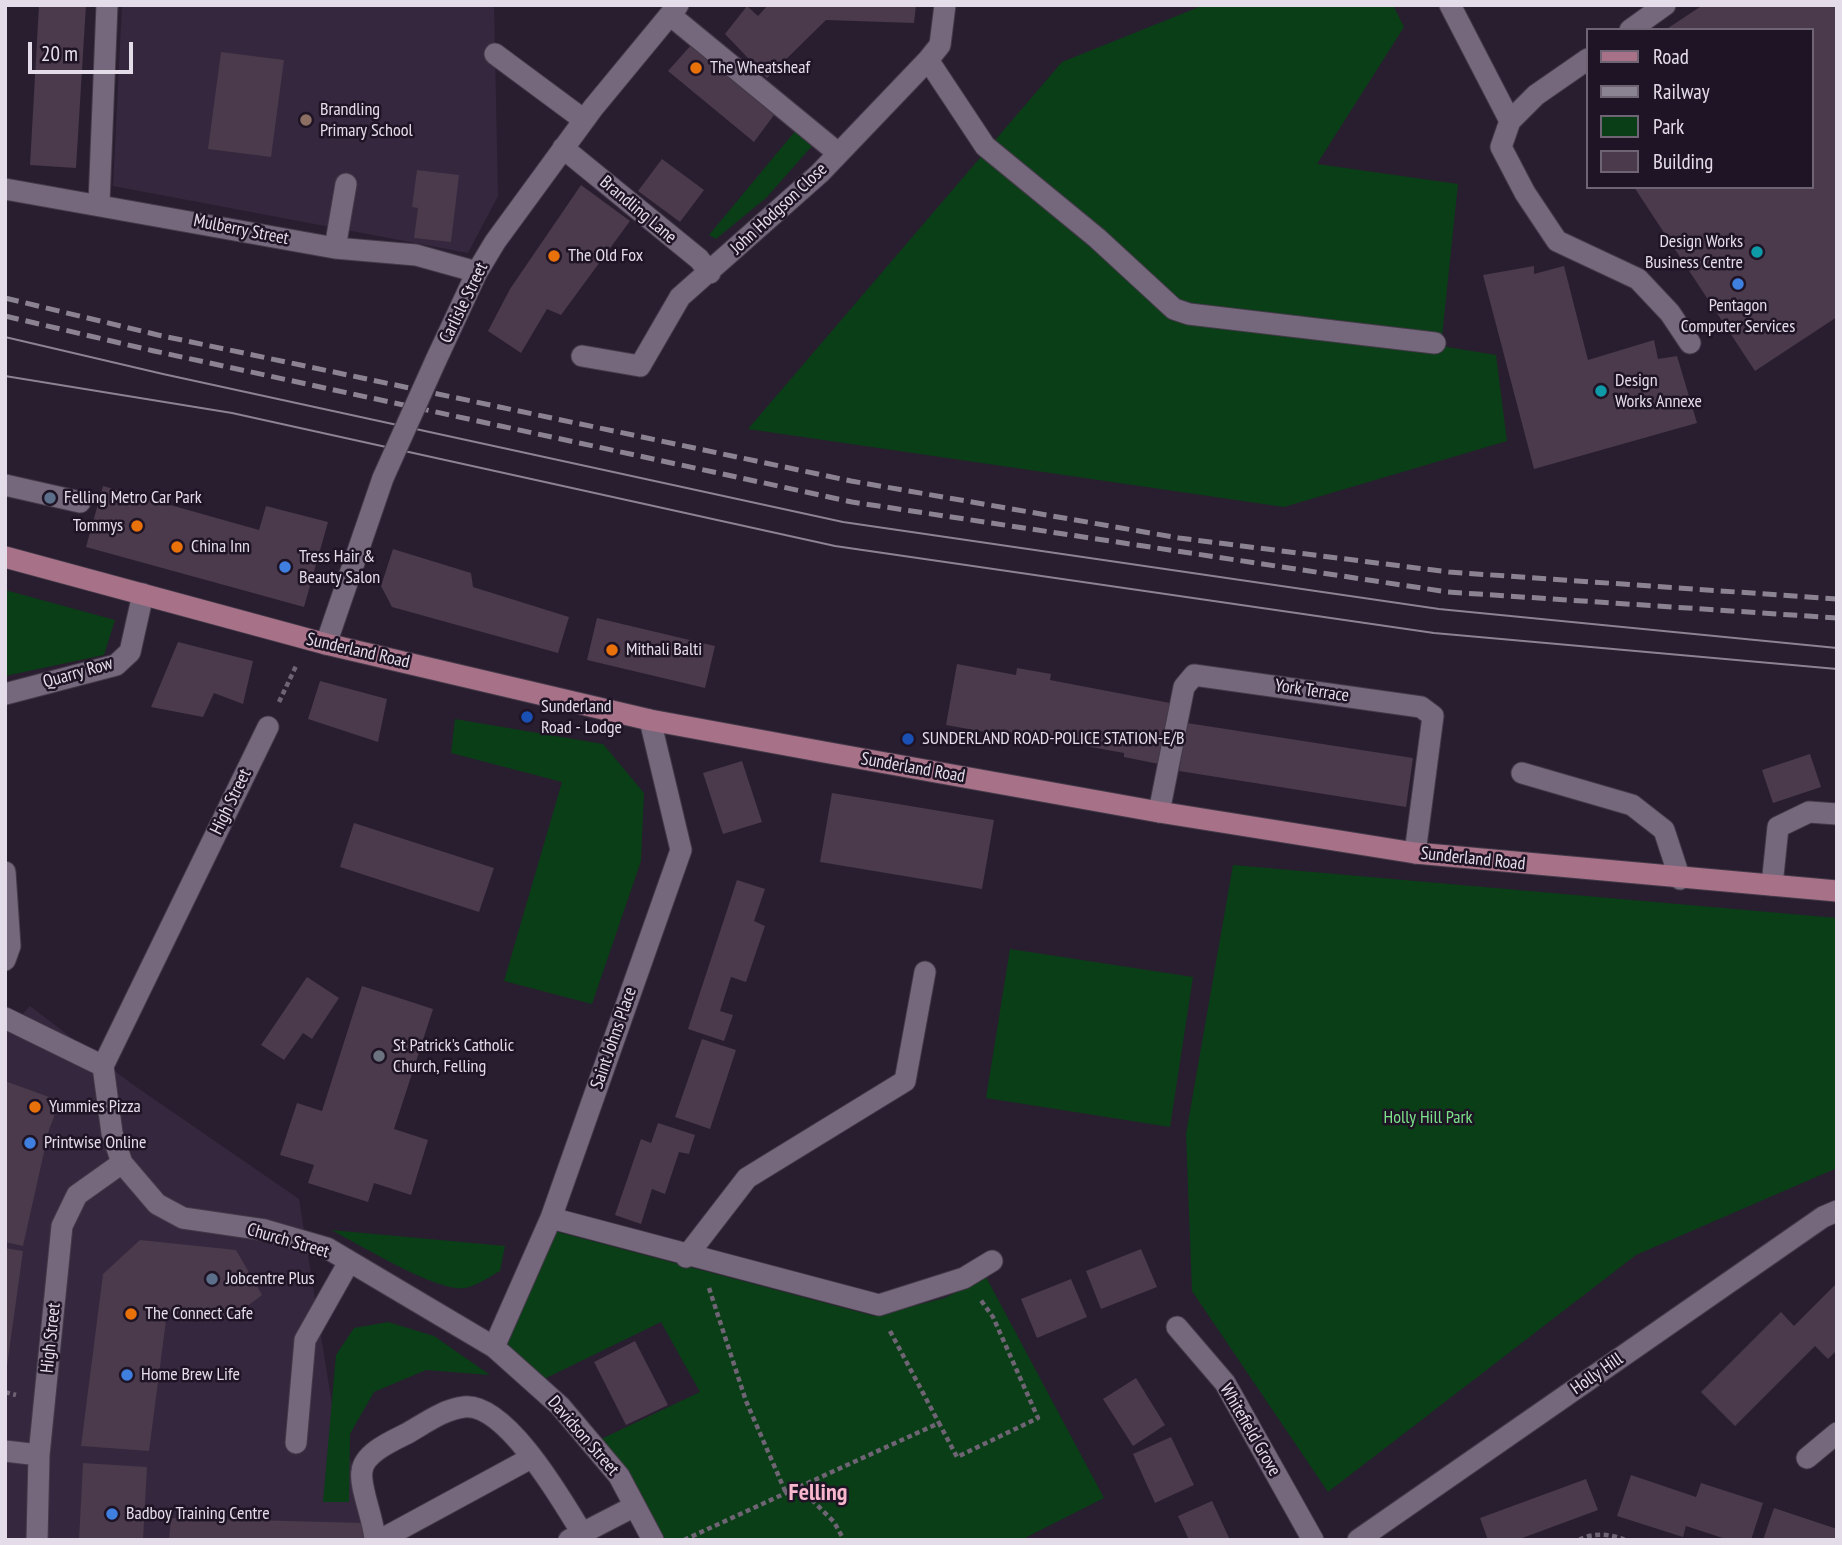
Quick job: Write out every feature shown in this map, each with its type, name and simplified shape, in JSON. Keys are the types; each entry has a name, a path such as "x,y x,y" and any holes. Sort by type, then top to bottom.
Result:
{"main road":[{"name":"Sunderland Road","path":"5,557 317,642 650,720 1159,812 1415,853 1680,879 1837,891"}],"street":[{"path":"99,203 107,5"},
{"name":"John Hodgson Close","path":"582,356 640,366 680,297 710,273 838,153 929,60 940,46 945,5"},
{"path":"1450,5 1510,121"},
{"path":"1633,28 1665,5"},
{"path":"674,10 838,153"},
{"name":"Carlisle Street","path":"317,642 383,478 477,272 584,120 674,10"},
{"path":"495,54 584,120"},
{"path":"929,60 985,146 1097,238 1174,309 1189,314 1435,343"},
{"path":"1587,60 1536,95 1510,121 1501,147 1557,241 1638,279 1671,313 1690,343"},
{"name":"Brandling Lane","path":"563,148 699,259 710,273"},
{"path":"335,248 346,184"},
{"name":"Mulberry Street","path":"5,189 99,203 335,248 416,255 477,272"},
{"path":"5,485 80,502"},
{"name":"Quarry Row","path":"5,694 116,665 130,652 143,594"},
{"name":"York Terrace","path":"1159,812 1184,687 1194,675 1421,707 1433,716 1415,853"},
{"name":"Saint Johns Place","path":"494,1347 551,1218 681,850 650,720"},
{"name":"High Street","path":"103,1066 268,727"},
{"path":"1522,772 1632,805 1664,830 1680,879"},
{"path":"1772,885 1779,827 1809,812 1837,814"},
{"path":"5,872 10,946 5,960"},
{"path":"686,1256 747,1178 905,1081 925,972"},
{"path":"5,1018 103,1066 112,1133 122,1163"},
{"name":"High Street","path":"37,1540 39,1455 62,1226 77,1195 122,1163"},
{"name":"Church Street","path":"122,1163 157,1204 183,1219 265,1230 327,1248 494,1347"},
{"name":"Holly Hill","path":"1358,1540 1823,1217 1837,1210"},
{"path":"551,1218 686,1256 879,1305 964,1278 992,1261"},
{"path":"296,1443 305,1340 349,1262"},
{"name":"Whitefield Grove","path":"1177,1327 1225,1383 1313,1540"},
{"name":"Davidson Street","path":"494,1347 560,1406 619,1476 653,1540"},
{"path":"375,1540 362,1471 368,1460 382,1447 450,1410 467,1406 482,1410 505,1426 545,1474 575,1536 635,1506"},
{"path":"1807,1458 1837,1433"},
{"path":"5,1451 39,1455"},
{"path":"380,1540 531,1458"}],"path":[{"path":"268,727 317,642"},
{"path":"710,1261 707,1283 741,1388 786,1493"},
{"path":"879,1305 882,1317 957,1457 1038,1418 993,1317 964,1278"},
{"path":"684,1540 939,1423"},
{"path":"799,1487 834,1522 844,1540"},
{"path":"1579,1540 1587,1535 1611,1535 1625,1540"}],"shaded area":[{"name":"Brandling Primary School","path":"122,5 494,5 498,196 468,253 113,186"},
{"path":"30,1006 132,1084 299,1199 334,1417 365,1499 368,1540 5,1540 5,1033"}],"green space":[{"path":"1204,5 1393,5 1404,27 1317,164 1458,184 1441,346 1496,355 1507,441 1284,507 748,429 1062,62"},
{"path":"797,129 813,145 766,198 716,239 709,235"},
{"path":"5,590 115,620 104,655 5,676"},
{"path":"455,719 603,744 644,793 641,861 592,1004 504,981 562,782 451,753"},
{"name":"Holly Hill Park","path":"1233,865 1837,918 1837,1168 1636,1255 1328,1492 1192,1291 1186,1134"},
{"path":"1010,949 1193,977 1170,1127 986,1098"},
{"path":"331,1230 505,1246 500,1271 469,1287 453,1288 418,1276"},
{"path":"554,1231 874,1316 945,1298 986,1277 1104,1498 1021,1540 661,1540 597,1441 700,1392 661,1322 542,1380 504,1345"},
{"path":"388,1322 434,1336 490,1375 426,1370 374,1392 350,1434 349,1502 323,1502 336,1355 354,1328"}],"building":[{"path":"39,5 86,5 76,168 30,165"},
{"path":"768,5 916,5 914,23 826,20 767,78 725,34 747,6 758,16"},
{"name":"Design Works Business Centre","path":"1703,5 1837,5 1837,317 1755,371 1635,189 1814,189 1814,28 1668,28"},
{"path":"692,44 774,115 754,142 668,71"},
{"path":"221,52 284,60 271,157 208,149"},
{"path":"662,159 704,190 680,222 638,191"},
{"path":"417,170 459,175 451,242 414,238 418,208 412,207"},
{"path":"581,185 630,221 561,315 547,309 521,353 488,331 510,289"},
{"name":"Design Works Annexe","path":"1534,266 1534,274 1564,266 1588,360 1654,340 1658,359 1677,356 1697,423 1534,469 1483,275"},
{"path":"103,486 259,530 266,506 328,522 304,607 86,547"},
{"path":"393,549 471,573 473,587 569,617 558,653 392,607 381,586"},
{"path":"597,618 715,646 705,688 587,660"},
{"path":"178,642 253,661 243,704 214,693 203,717 151,707"},
{"path":"957,664 1016,675 1017,668 1051,674 1050,680 1170,703 1159,764 1124,757 1124,753 992,729 991,733 946,725"},
{"path":"320,681 387,699 378,742 308,719"},
{"path":"1187,723 1413,758 1406,807 1179,771"},
{"path":"1810,754 1821,787 1773,803 1762,770"},
{"path":"742,761 762,822 723,834 703,773"},
{"path":"832,793 994,820 982,889 820,862"},
{"path":"354,823 494,868 479,912 340,867"},
{"path":"737,880 765,889 754,921 765,926 746,982 731,977 720,1011 733,1015 724,1041 688,1029"},
{"path":"307,977 339,998 312,1039 303,1033 284,1060 261,1045"},
{"name":"St Patrick's Catholic Church, Felling","path":"362,986 433,1009 394,1129 428,1140 411,1195 374,1183 368,1202 308,1183 314,1165 280,1155 297,1103 322,1111"},
{"path":"702,1039 736,1050 710,1129 675,1117"},
{"path":"5,1081 60,1101 49,1130 23,1246 5,1242"},
{"path":"658,1123 695,1135 689,1154 679,1152 665,1194 652,1189 641,1224 615,1215 641,1139 651,1143"},
{"path":"140,1240 236,1250 262,1295 230,1319 167,1313 149,1451 81,1446 103,1274"},
{"path":"5,1248 23,1251 7,1366 5,1366"},
{"path":"1141,1249 1157,1287 1101,1309 1086,1271"},
{"path":"1071,1279 1087,1317 1037,1338 1021,1299"},
{"path":"1837,1283 1837,1350 1828,1359 1815,1346 1735,1426 1701,1392 1781,1312 1794,1326"},
{"path":"635,1341 668,1405 626,1425 594,1362"},
{"path":"1136,1378 1165,1425 1133,1446 1103,1399"},
{"path":"1171,1437 1194,1485 1155,1503 1133,1454"},
{"path":"83,1463 147,1467 143,1540 79,1540"},
{"path":"1631,1475 1696,1497 1701,1483 1763,1503 1751,1540 1729,1540 1686,1526 1683,1537 1617,1516"},
{"path":"1586,1479 1598,1510 1517,1540 1488,1540 1480,1518"},
{"path":"1212,1501 1230,1540 1189,1540 1178,1516"},
{"path":"1774,1508 1837,1529 1835,1540 1763,1540"},
{"path":"171,1518 365,1523 365,1540 169,1540"}],"tram line":[{"path":"5,337 843,522 1439,609 1837,648"},
{"path":"5,376 232,413 835,546 1434,633 1837,669"}],"railway":[{"path":"5,298 158,335 851,481 1179,538 1449,572 1837,599"},
{"path":"5,316 154,351 852,502 1448,592 1837,618"}],"place":[{"name":"The Wheatsheaf","path":"696,68"},
{"name":"Brandling Primary School","path":"306,120"},
{"name":"Design Works Business Centre","path":"1757,252"},
{"name":"The Old Fox","path":"554,256"},
{"name":"Pentagon Computer Services","path":"1738,284"},
{"name":"Design Works Annexe","path":"1601,391"},
{"name":"Felling Metro Car Park","path":"50,498"},
{"name":"Tommys","path":"137,526"},
{"name":"China Inn","path":"177,547"},
{"name":"Tress Hair & Beauty Salon","path":"285,567"},
{"name":"Mithali Balti","path":"612,650"},
{"name":"Sunderland Road - Lodge","path":"527,717"},
{"name":"SUNDERLAND ROAD-POLICE STATION-E/B","path":"908,739"},
{"name":"St Patrick's Catholic Church, Felling","path":"379,1056"},
{"name":"Yummies Pizza","path":"35,1107"},
{"name":"Printwise Online","path":"30,1143"},
{"name":"Jobcentre Plus","path":"212,1279"},
{"name":"The Connect Cafe","path":"131,1314"},
{"name":"Home Brew Life","path":"127,1375"},
{"name":"Badboy Training Centre","path":"112,1514"}],"district":[{"name":"Felling","path":"818,1493"}]}
